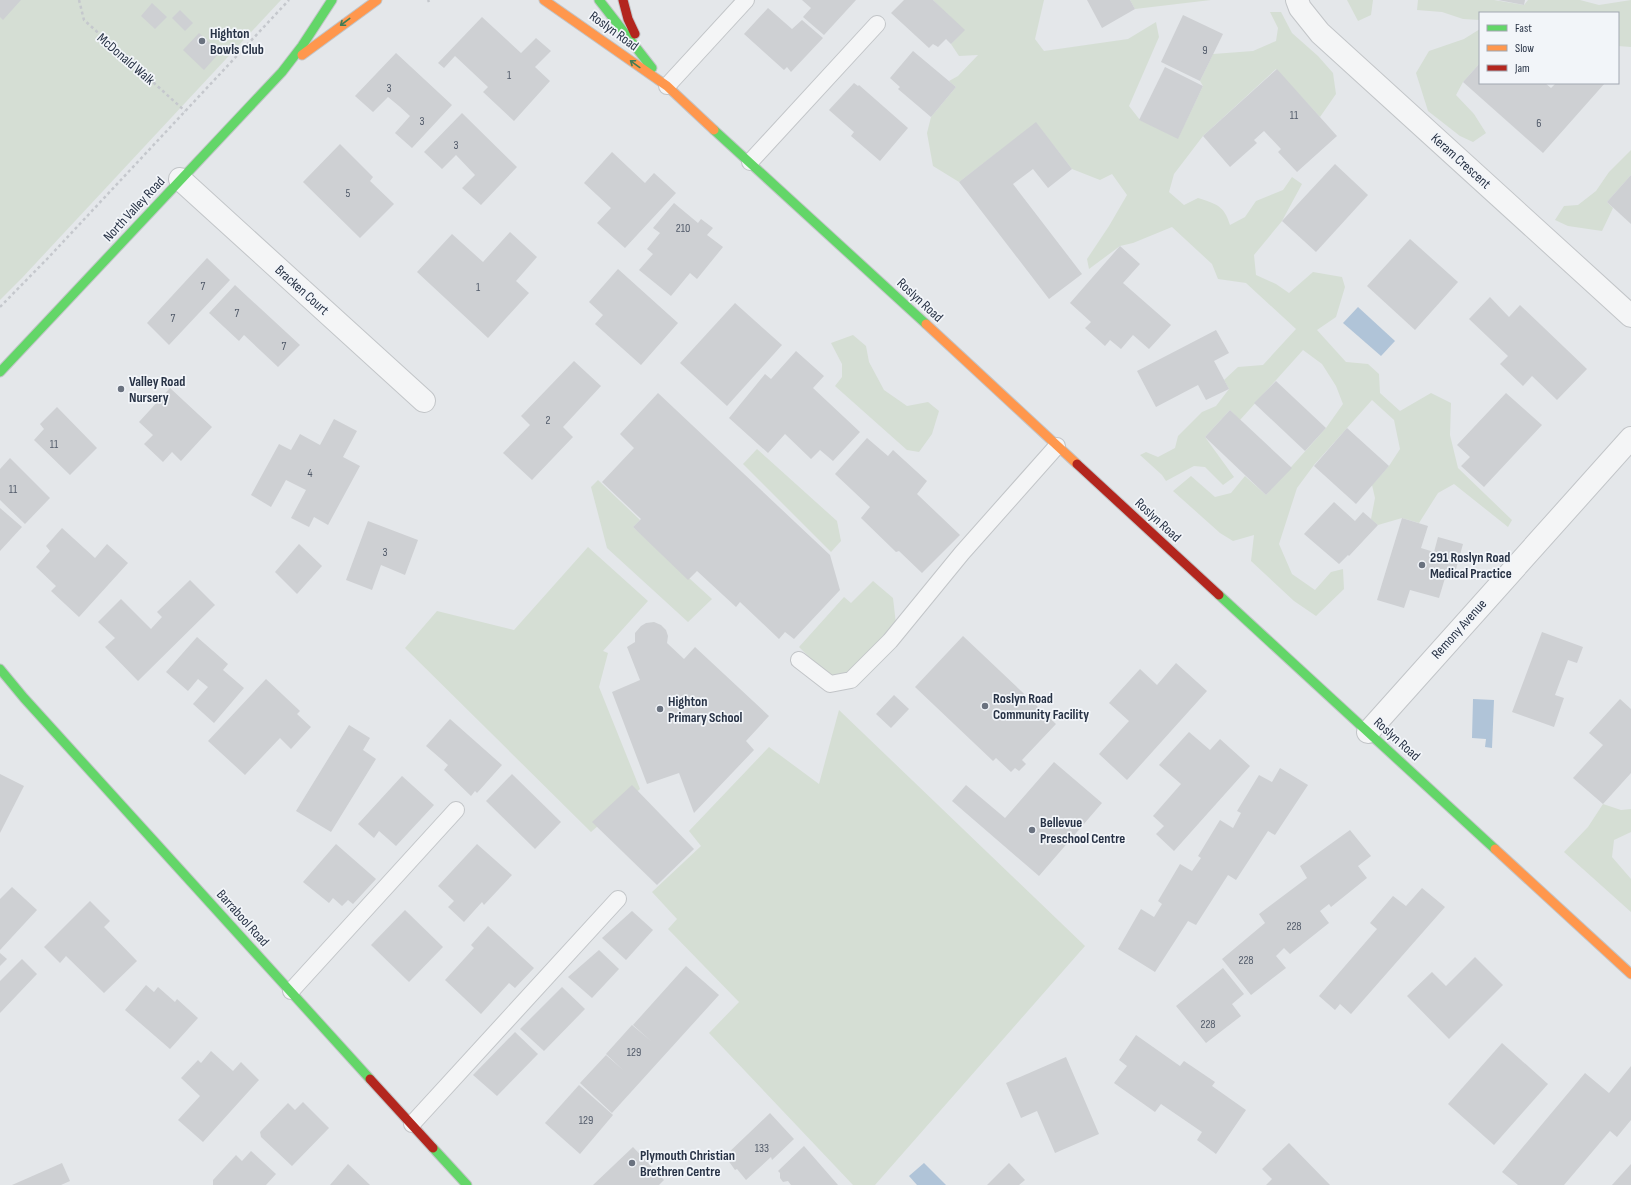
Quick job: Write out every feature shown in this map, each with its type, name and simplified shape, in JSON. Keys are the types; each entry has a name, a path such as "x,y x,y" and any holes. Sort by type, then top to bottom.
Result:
{"street":[{"name":"North Valley Road","path":"0,372 288,65 331,0"},
{"name":"North Valley Road","path":"288,65 377,0"},
{"name":"Roslyn Road","path":"544,0 667,86 1631,974"},
{"name":"Roslyn Road","path":"599,0 667,86"},
{"path":"623,0 632,29 667,86"},
{"name":"Keram Crescent","path":"1298,0 1300,8 1320,33 1631,316"},
{"name":"Bracken Court","path":"180,179 424,401"},
{"path":"6,351 37,334"},
{"name":"Remony Avenue","path":"1368,732 1631,438"},
{"name":"Barrabool Road","path":"0,669 24,698 468,1185"}],"lane":[{"path":"667,86 746,0"},
{"path":"750,162 877,24"},
{"path":"799,660 830,684 851,680 890,641 962,553 1057,446"},
{"path":"291,991 456,810"},
{"path":"412,1124 618,899"}],"path":[{"name":"McDonald Walk","path":"78,0 84,20 185,111"},
{"path":"0,307 48,258 289,0"}],"shaded area":[{"path":"0,0 281,0 0,300"},
{"path":"933,0 1044,0 1035,39 1044,51 1128,39 1156,22 1159,37 1129,106 1140,120 1178,138 1203,86 1200,81 1213,54 1253,51 1276,41 1278,28 1270,12 1281,12 1292,33 1318,56 1333,73 1336,94 1320,117 1276,69 1203,136 1174,174 1169,192 1184,205 1198,198 1218,206 1225,213 1230,225 1245,217 1256,201 1283,190 1292,177 1302,184 1282,221 1254,255 1256,275 1276,284 1289,293 1313,272 1342,277 1345,287 1336,317 1317,330 1346,362 1368,364 1379,374 1380,393 1400,411 1431,393 1451,403 1450,435 1458,468 1512,520 1508,527 1454,484 1438,493 1419,523 1402,518 1378,525 1371,519 1375,498 1372,485 1389,466 1400,449 1394,420 1372,400 1314,465 1297,488 1279,544 1292,574 1315,590 1331,572 1343,569 1344,589 1316,616 1294,601 1251,561 1254,535 1233,541 1220,533 1173,491 1191,476 1215,497 1231,493 1245,476 1266,495 1326,428 1343,404 1336,386 1322,364 1303,350 1240,420 1230,410 1205,437 1234,477 1223,485 1205,467 1194,466 1166,481 1162,475 1140,455 1146,452 1158,457 1175,448 1178,436 1202,412 1216,406 1229,389 1224,380 1238,367 1263,365 1296,329 1246,283 1218,279 1212,264 1172,227 1133,243 1120,246 1089,269 1087,259 1127,195 1112,174 1100,180 1072,169 1036,123 959,182 933,166 927,133 931,117 956,87 949,81 958,76 978,55 959,56 951,44 964,30"},
{"path":"1130,0 1211,0 1135,9"},
{"path":"1347,0 1373,0 1371,15 1358,21"},
{"path":"1418,0 1494,0 1524,5 1528,0 1580,0 1599,5 1631,0 1631,47 1619,46 1619,12 1479,12 1479,20 1463,19 1442,12 1417,10"},
{"path":"1479,30 1479,64 1463,82 1456,95 1474,114 1486,133 1473,142 1460,136 1428,111 1416,73 1429,51 1464,39"},
{"path":"1631,150 1631,175 1607,202 1613,208 1602,231 1568,226 1555,220 1564,206 1578,205 1596,191 1609,172"},
{"path":"853,335 866,346 869,362 884,390 907,406 928,402 939,411 932,434 919,452 907,450 835,386 842,377 842,364 831,343"},
{"path":"757,449 837,521 841,541 831,552 743,464"},
{"path":"598,480 640,520 633,527 712,599 688,622 607,548 591,487"},
{"path":"588,547 648,601 603,651 608,653 599,687 640,789 591,832 405,648 437,611 514,630"},
{"path":"873,581 893,598 896,624 847,674 833,678 826,674 799,647 844,597 851,603"},
{"path":"839,710 1085,946 875,1185 853,1185 709,1033 739,1002 668,929 677,919 652,892 701,846 689,831 769,747 819,784"},
{"path":"1603,804 1621,810 1631,809 1631,832 1614,840 1612,857 1631,879 1631,912 1564,852 1588,827"}],"water":[{"path":"1358,307 1395,341 1381,356 1343,323"},
{"path":"1473,699 1494,700 1492,748 1485,747 1486,739 1472,738"},
{"path":"924,1163 946,1185 917,1185 909,1176"}],"building":[{"path":"0,0 21,0 3,20 0,17"},
{"path":"802,0 856,0 824,35 803,17 811,8"},
{"path":"904,0 933,0 965,30 951,44 946,39 938,47 933,44 929,48 891,13"},
{"path":"1087,0 1130,0 1135,9 1102,28"},
{"path":"1498,0 1525,0 1524,5"},
{"path":"152,3 167,17 155,29 141,16"},
{"path":"768,8 792,29 802,20 823,38 791,72 787,67 784,70 744,34"},
{"path":"180,10 193,23 185,31 172,18"},
{"path":"1183,15 1223,34 1200,81 1161,62"},
{"path":"482,17 521,53 536,38 551,51 535,67 550,81 514,121 483,92 488,87 455,56 444,68 438,63"},
{"path":"199,33 220,52 204,70 183,50"},
{"path":"913,51 956,87 931,117 898,89 900,87 890,78"},
{"path":"396,53 452,105 412,148 395,133 410,116 388,97 373,112 355,96"},
{"path":"1479,64 1479,84 1546,84 1551,88 1555,84 1604,84 1543,153 1463,82"},
{"path":"1165,67 1203,86 1178,139 1139,120"},
{"path":"1277,69 1337,136 1297,172 1278,152 1281,149 1264,131 1254,140 1257,143 1230,167 1203,136"},
{"path":"854,83 858,86 859,85 908,128 880,161 851,136 854,132 829,110"},
{"path":"462,113 517,167 481,205 462,188 475,175 456,155 442,169 424,152"},
{"path":"1036,122 1072,169 1048,188 1033,169 1013,184 1082,274 1049,299 959,182"},
{"path":"340,144 373,177 370,181 394,204 360,238 303,182"},
{"path":"612,152 645,183 654,173 676,193 625,248 597,223 611,208 584,183"},
{"path":"1335,164 1368,195 1316,252 1282,221"},
{"path":"1631,175 1631,224 1607,202"},
{"path":"674,203 698,223 701,219 713,228 707,235 723,247 697,279 690,273 671,296 639,270 653,254 647,249 660,233 653,228"},
{"path":"510,232 537,257 516,281 529,293 488,338 417,272 452,234 483,262"},
{"path":"1410,239 1458,282 1415,330 1367,286"},
{"path":"1120,246 1140,264 1123,283 1171,325 1149,349 1133,335 1121,349 1110,340 1105,346 1085,328 1091,322 1070,303"},
{"path":"207,258 230,280 169,345 147,323"},
{"path":"618,269 678,323 641,365 595,324 603,315 589,302"},
{"path":"235,285 300,345 278,367 244,335 239,341 209,313"},
{"path":"1490,297 1509,317 1520,305 1587,369 1557,400 1532,376 1523,386 1500,364 1508,356 1469,319"},
{"path":"735,303 782,345 727,406 680,363"},
{"path":"1216,330 1229,353 1214,361 1229,389 1206,400 1198,385 1156,407 1137,371"},
{"path":"796,351 824,376 813,388 860,432 833,461 820,450 811,459 785,434 768,453 729,418 765,374 771,379"},
{"path":"574,361 601,386 563,427 573,437 532,480 503,453 530,425 521,416"},
{"path":"1276,381 1326,428 1305,451 1254,403"},
{"path":"170,388 212,427 181,461 172,452 163,462 144,444 153,435 139,422"},
{"path":"658,393 830,555 840,590 794,639 785,632 779,639 740,602 736,607 697,571 688,580 633,527 641,519 602,482 634,448 620,434"},
{"path":"1506,393 1542,425 1484,487 1461,466 1470,457 1457,445"},
{"path":"57,407 97,448 70,475 34,440 44,429 40,424"},
{"path":"1230,410 1292,468 1266,495 1205,437"},
{"path":"334,419 357,431 343,457 360,466 328,525 314,517 309,527 291,518 306,490 286,480 271,507 251,495 279,444 291,450 300,434 320,445"},
{"path":"1347,428 1389,466 1356,504 1314,466"},
{"path":"867,438 888,456 893,450 927,481 917,494 960,535 922,573 899,551 896,552 861,518 870,507 835,474"},
{"path":"10,458 50,498 25,524 0,500 0,469"},
{"path":"1334,502 1355,521 1363,512 1378,525 1349,556 1348,555 1339,564 1304,534"},
{"path":"0,508 22,527 0,551"},
{"name":"291 Roslyn Road Medical Practice","path":"1402,518 1428,526 1421,548 1434,552 1438,537 1463,544 1453,580 1445,578 1439,598 1410,590 1404,608 1377,600"},
{"path":"368,521 418,540 405,575 381,565 372,590 346,580"},
{"path":"62,528 95,558 107,544 128,563 79,617 51,591 56,586 36,567 50,551 46,546"},
{"path":"299,544 322,566 297,594 275,572"},
{"path":"190,580 215,605 138,681 105,647 115,638 98,622 121,599 151,629 162,617 157,612"},
{"path":"654,622 661,625 666,630 668,636 667,643 684,659 695,647 769,716 746,741 754,750 694,813 679,773 647,784 612,692 640,680 627,647 635,642 635,633 641,626 646,623"},
{"path":"1542,632 1583,647 1577,663 1568,660 1555,695 1564,698 1554,727 1512,712"},
{"name":"Roslyn Road Community Facility","path":"963,636 1056,724 1022,760 1026,764 1019,771 1015,768 1011,772 996,758 993,761 915,687"},
{"path":"197,637 228,664 223,670 244,688 214,723 193,704 208,687 198,679 188,691 166,672"},
{"path":"1176,663 1207,691 1127,780 1099,754 1129,721 1109,703 1140,669 1157,685"},
{"path":"266,679 300,711 297,714 311,727 291,749 280,738 245,775 208,741"},
{"path":"894,695 909,709 891,728 876,714"},
{"path":"1620,699 1631,709 1631,773 1603,804 1573,778 1603,745 1589,733"},
{"path":"450,719 502,765 477,793 475,791 471,796 444,770 448,765 426,746"},
{"path":"349,725 370,738 363,750 376,759 331,832 296,811"},
{"path":"1189,732 1210,750 1220,739 1250,766 1174,851 1156,834 1164,826 1153,816 1181,784 1159,765"},
{"name":"Bellevue Preschool Centre","path":"1054,762 1102,803 1039,876 952,801 966,785 1005,818"},
{"path":"1280,768 1308,785 1275,835 1268,831 1236,880 1228,875 1196,925 1188,921 1155,972 1118,949 1141,909 1154,917 1162,904 1158,901 1180,864 1192,871 1201,858 1198,856 1220,820 1233,828 1241,813 1237,811 1259,775 1272,782"},
{"path":"0,774 24,786 0,833"},
{"path":"512,774 561,822 535,849 486,801"},
{"path":"402,776 434,805 396,846 379,831 374,838 358,824"},
{"path":"632,785 694,849 657,885 592,822"},
{"path":"1350,830 1371,856 1358,866 1367,878 1331,907 1329,904 1320,911 1329,923 1290,954 1284,948 1276,956 1286,968 1251,995 1222,959 1265,923 1259,914 1307,878 1300,866"},
{"path":"336,844 376,879 353,904 348,900 342,906 333,898 329,903 303,882"},
{"path":"477,844 512,875 484,905 482,902 464,922 448,907 454,901 438,886"},
{"path":"12,887 37,910 0,950 0,899"},
{"path":"1422,888 1445,907 1351,1014 1340,1004 1335,1010 1319,996 1377,929 1370,923 1393,896 1406,906"},
{"path":"90,901 110,921 104,927 137,961 104,993 66,956 60,963 44,947"},
{"path":"405,910 443,947 409,982 371,945"},
{"path":"632,911 653,930 626,960 602,938"},
{"path":"488,926 534,968 515,988 509,983 481,1014 445,980 474,948 471,945"},
{"path":"599,950 619,969 592,998 568,977"},
{"path":"0,953 7,959 0,966"},
{"path":"1475,957 1503,985 1449,1039 1407,996 1432,972 1446,986"},
{"path":"22,959 37,974 0,1013 0,981"},
{"path":"686,966 719,995 612,1113 580,1083 606,1055 623,1070 606,1054 632,1025 651,1041 633,1025"},
{"path":"1223,968 1244,994 1232,1004 1241,1016 1206,1043 1176,1006"},
{"path":"146,985 154,992 158,987 175,1002 177,999 198,1018 170,1049 125,1010"},
{"path":"562,987 585,1009 544,1051 520,1029"},
{"path":"515,1032 538,1054 497,1096 473,1075"},
{"path":"1136,1035 1180,1066 1184,1061 1215,1082 1212,1086 1246,1110 1216,1154 1197,1140 1202,1132 1161,1104 1155,1112 1114,1083 1127,1066 1119,1060"},
{"path":"1502,1043 1548,1084 1494,1145 1448,1104"},
{"path":"211,1051 233,1071 241,1062 259,1080 203,1142 178,1120 200,1096 181,1078 198,1060 201,1063"},
{"path":"1066,1057 1099,1134 1055,1153 1037,1111 1021,1118 1006,1083"},
{"path":"1631,1066 1631,1120 1617,1137 1610,1131 1564,1185 1518,1185 1502,1172 1585,1073 1609,1093"},
{"path":"579,1085 613,1115 580,1154 545,1123"},
{"path":"303,1102 329,1128 292,1166 261,1137 260,1132 288,1103 295,1110"},
{"path":"770,1113 794,1139 772,1160 771,1157 746,1180 737,1169 735,1170 725,1156"},
{"path":"1289,1143 1330,1185 1266,1185 1272,1179 1262,1169"},
{"path":"804,1146 838,1185 791,1185 788,1181 783,1182 778,1171"},
{"name":"Plymouth Christian Brethren Centre","path":"633,1147 664,1180 659,1185 593,1185"},
{"path":"251,1151 276,1174 266,1185 213,1185 213,1180 236,1155 242,1161"},
{"path":"62,1163 70,1181 61,1185 12,1185"},
{"path":"1009,1163 1025,1180 1019,1185 987,1185"},
{"path":"348,1164 370,1185 330,1185"},
{"path":"1631,1164 1631,1185 1612,1185"}],"traffic: fast":[{"path":"0,372 282,72 302,46 332,0"},
{"path":"599,0 652,68"},
{"path":"714,130 926,324"},
{"path":"1219,595 1495,849"},
{"path":"0,669 24,698 370,1079"},
{"path":"433,1148 467,1185"}],"traffic: slow":[{"path":"302,55 377,0"},
{"path":"544,0 667,86 714,130"},
{"path":"926,324 1077,464"},
{"path":"1495,849 1631,974"}],"traffic: jam":[{"path":"623,0 628,19 635,34"},
{"path":"1077,464 1219,595"},
{"path":"370,1079 433,1148"}],"place":[{"name":"Highton Bowls Club","path":"202,41"},
{"name":"Valley Road Nursery","path":"121,389"},
{"name":"291 Roslyn Road Medical Practice","path":"1422,565"},
{"name":"Roslyn Road Community Facility","path":"985,706"},
{"name":"Highton Primary School","path":"660,709"},
{"name":"Bellevue Preschool Centre","path":"1032,830"},
{"name":"Plymouth Christian Brethren Centre","path":"632,1163"}]}
